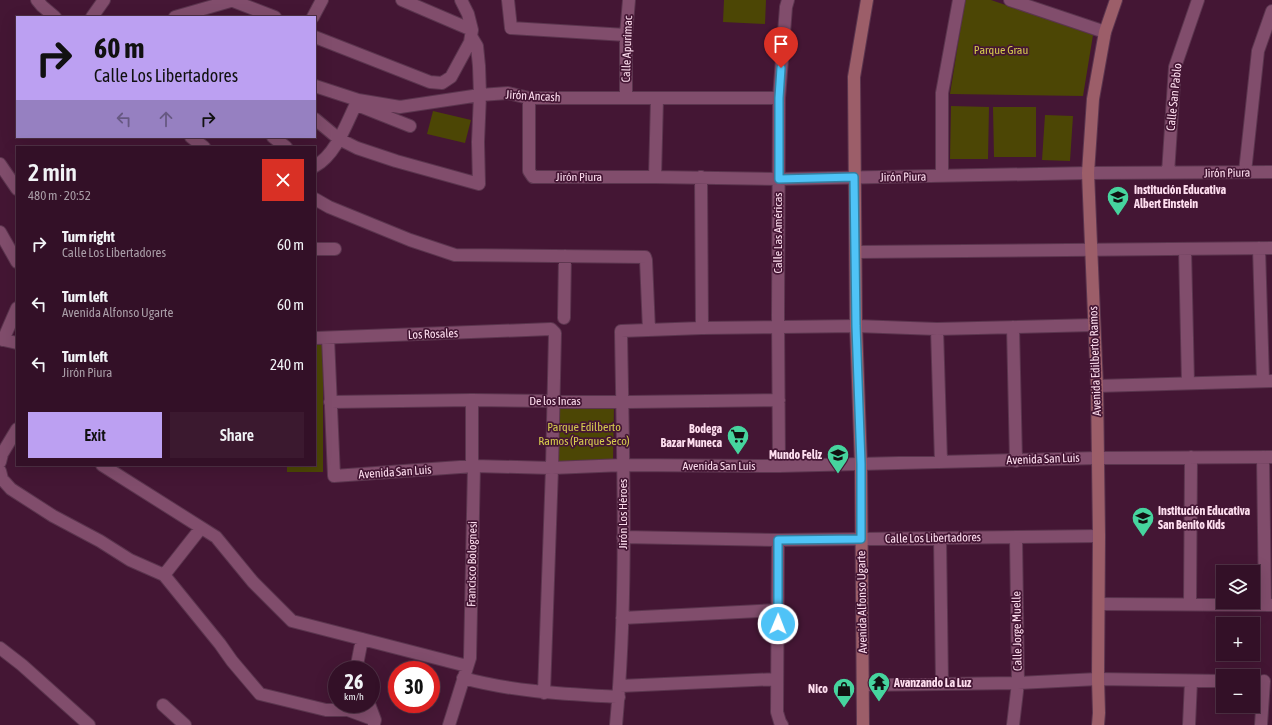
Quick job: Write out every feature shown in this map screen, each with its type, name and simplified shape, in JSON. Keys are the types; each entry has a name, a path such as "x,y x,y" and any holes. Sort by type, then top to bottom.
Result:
{"street":[{"path":"38,0 42,6 54,16"},
{"path":"93,16 104,0"},
{"path":"314,16 322,0"},
{"path":"402,0 472,33"},
{"path":"316,120 338,139 357,148 396,161 479,184 478,142 480,95 477,46 472,33 468,14 462,0"},
{"path":"508,0 511,28 626,35"},
{"name":"Calle Apurimac","path":"626,98 626,35 629,0"},
{"name":"Calle Las Américas","path":"779,466 779,98 786,7 788,0"},
{"name":"Avenida Alfonso Ugarte","path":"863,725 861,464 856,326 854,77 867,0"},
{"path":"942,176 942,93 959,0"},
{"path":"1010,0 1105,32"},
{"name":"Avenida Edilberto Ramos","path":"1098,725 1099,536 1097,386 1088,173 1093,99 1105,32 1116,0"},
{"name":"Calle San Pablo","path":"1168,173 1175,67 1198,0"},
{"path":"179,16 233,1 272,16"},
{"path":"1245,172 1258,51 1272,11"},
{"path":"316,37 430,82 442,83 451,77 470,42 472,33"},
{"name":"Jirón Ancash","path":"316,86 357,102 400,107 480,95 508,93 529,98 779,98"},
{"name":"Jirón Piura","path":"529,98 529,171 533,177 701,177 779,179 1088,173 1272,172"},
{"path":"655,177 657,99"},
{"path":"316,165 332,152 357,102 410,126"},
{"path":"192,138 203,146"},
{"path":"274,138 285,146"},
{"path":"0,164 16,188"},
{"path":"701,177 702,328"},
{"path":"316,199 344,213 449,254 462,256 645,257 649,330 856,326 937,329 1094,325"},
{"path":"0,232 16,260"},
{"path":"1097,386 1268,381 1259,248"},
{"path":"856,252 1272,248"},
{"path":"316,249 335,249"},
{"path":"1185,249 1188,383"},
{"path":"564,318 565,256"},
{"path":"10,340 16,313"},
{"path":"1013,327 1016,460"},
{"name":"Los Rosales","path":"316,338 551,329 555,333 554,401"},
{"path":"937,329 941,462"},
{"name":"Jirón Los Héroes","path":"617,725 622,618 623,537 621,331 649,330"},
{"path":"328,338 330,402"},
{"name":"De los Incas","path":"330,402 472,400 779,400"},
{"name":"Francisco Bolognesi","path":"449,725 470,658 474,466 472,460 472,400"},
{"path":"544,693 554,401"},
{"name":"Avenida San Luis","path":"330,402 334,476 474,466 552,468 623,465 779,466 1098,458 1268,457"},
{"path":"0,462 2,454 16,431"},
{"path":"0,435 7,446"},
{"path":"1190,605 1191,457"},
{"path":"1098,604 1268,605 1268,457"},
{"path":"104,466 216,537 253,582 292,621 467,666"},
{"path":"0,471 2,479 23,497 130,560 164,575 260,694 328,710"},
{"path":"164,575 201,528"},
{"name":"Calle Los Libertadores","path":"623,537 778,540 1099,536"},
{"name":"Calle Jorge Muelle","path":"1013,725 1018,683 1016,537"},
{"path":"940,538 942,684"},
{"path":"778,540 779,610 777,712 782,725"},
{"path":"622,618 779,610"},
{"path":"358,661 362,639"},
{"path":"0,648 89,725"},
{"path":"463,678 482,683 544,693 619,692 777,679"},
{"path":"863,685 1018,683 1098,679 1216,681"},
{"path":"1189,725 1191,681"},
{"path":"1261,725 1263,681"},
{"path":"163,705 185,725"},
{"path":"358,713 374,723"},
{"path":"371,713 374,723"}],"green space":[{"path":"724,0 766,0 765,24 723,22"},
{"name":"Parque Grau","path":"965,0 991,0 1093,35 1083,96 950,94"},
{"path":"951,106 989,107 988,159 950,159"},
{"path":"993,107 1036,107 1036,157 994,157"},
{"path":"433,111 471,120 465,143 427,134"},
{"path":"1045,115 1073,116 1070,161 1042,160"},
{"path":"316,342 323,342 323,472 287,472 287,466 316,466"},
{"name":"Parque Edilberto Ramos (Parque Seco)","path":"614,405 613,462 554,464 553,406"}],"place":[{"name":"Institución Educativa Albert Einstein","path":"1118,216"},
{"name":"Bodega Bazar Muneca","path":"738,456"},
{"name":"Mundo Feliz","path":"838,474"},
{"name":"Institución Educativa San Benito Kids","path":"1143,538"},
{"name":"Avanzando La Luz","path":"879,702"},
{"name":"Nico","path":"844,708"}],"route":[{"path":"778,624 778,540 861,539 861,464 856,326 854,177 779,179 779,98 781,68"}]}
